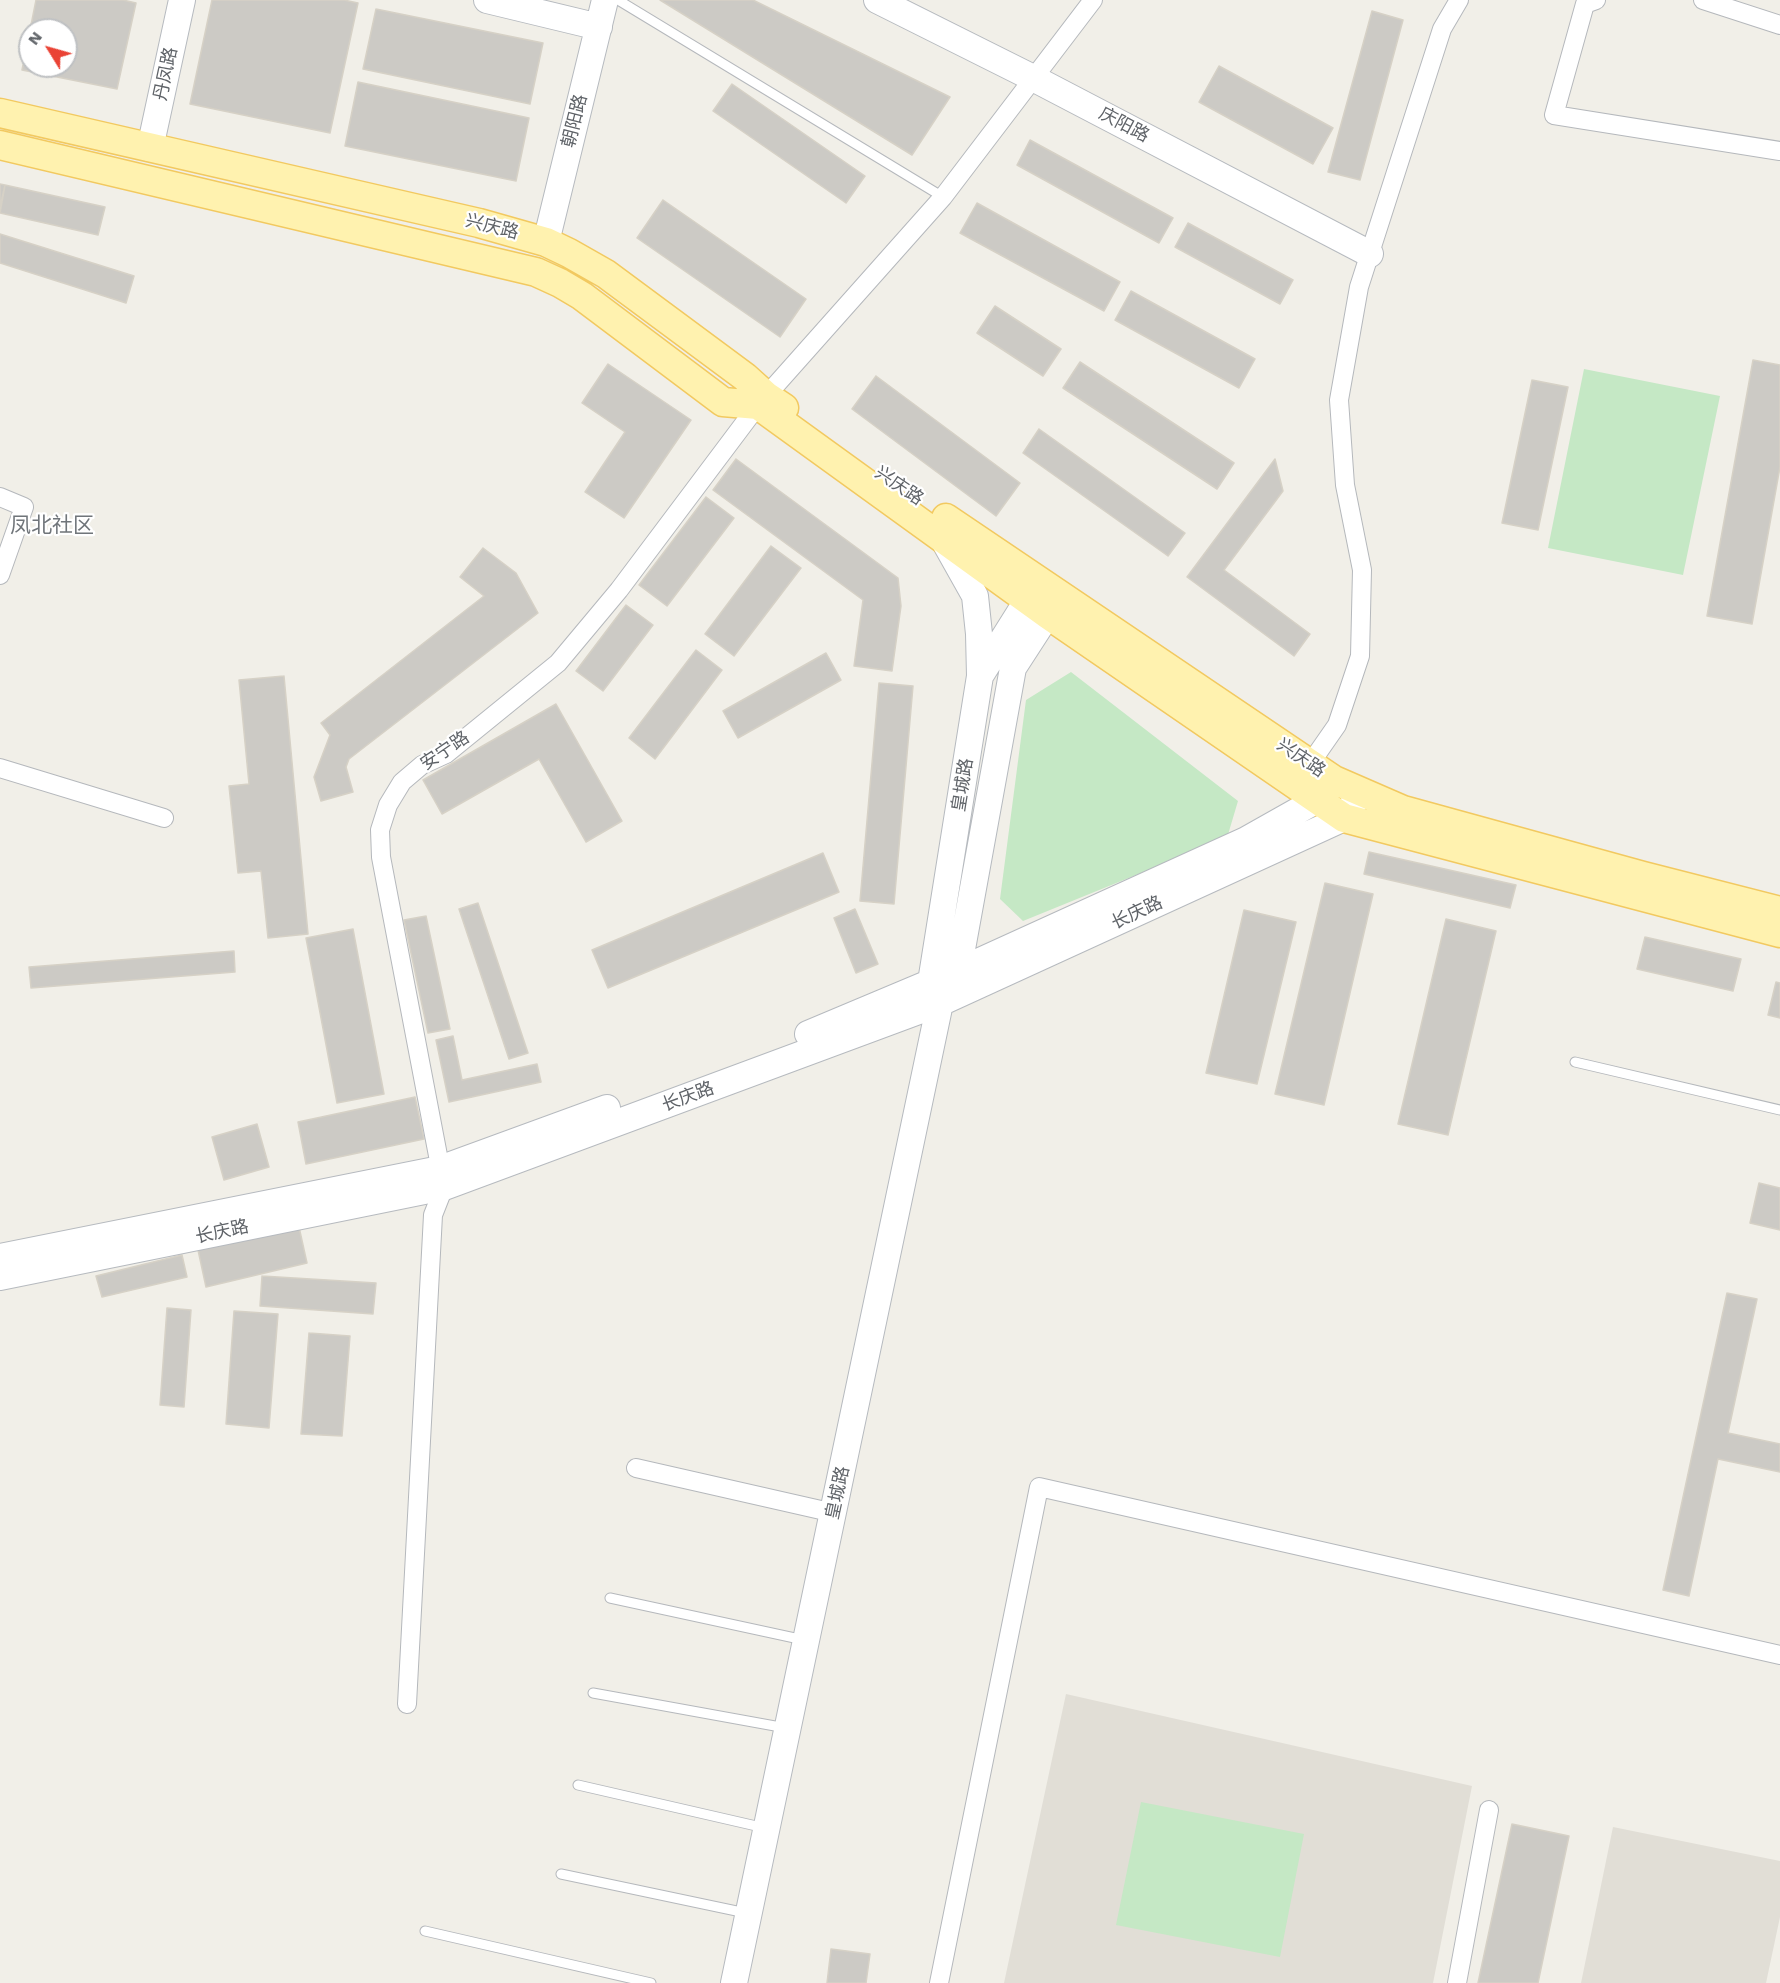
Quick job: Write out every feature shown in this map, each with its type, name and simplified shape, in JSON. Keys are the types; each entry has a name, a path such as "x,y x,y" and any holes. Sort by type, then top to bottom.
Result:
{"main road":[{"name":"丹凤路","path":"147,147 174,0"},
{"name":"丹凤路","path":"147,147 182,0"},
{"path":"487,0 595,26"},
{"name":"朝阳路","path":"542,241 595,26 605,0"},
{"name":"庆阳路","path":"877,0 1033,78 1370,254"},
{"name":"兴庆路","path":"0,113 479,223 542,241 569,253 606,274 745,377 762,400 943,539 1044,598"},
{"name":"兴庆路","path":"0,145 536,272 560,282 723,402 762,400 1044,598 1314,782 1344,818 1780,933"},
{"path":"943,539 975,596 981,676"},
{"name":"皇城路","path":"734,1983 834,1513 936,993 981,676 1044,598"},
{"name":"皇城路","path":"936,993 958,971 1013,668 1044,598"},
{"name":"兴庆路","path":"1314,782 1360,792 1403,810 1780,911"},
{"path":"958,971 1246,840 1314,782"},
{"path":"1344,818 1360,792"},
{"name":"长庆路","path":"0,1277 442,1178 936,993 1344,818"},
{"path":"0,1257 442,1178"}],"street":[{"name":"安宁路","path":"442,1178 381,857 380,830 388,804 402,782 422,765 446,754 558,663 619,590 762,400 943,197 1093,0"},
{"path":"1314,782 1337,725 1360,656 1362,570 1345,485 1339,400 1359,287 1442,29 1459,0"},
{"path":"1596,0 1585,4 1554,115 1780,151"},
{"path":"1703,0 1780,25"},
{"path":"0,497 24,507 0,575"},
{"path":"0,768 164,818"},
{"path":"406,1704 434,1215 442,1178"},
{"path":"636,1468 834,1513"},
{"path":"939,1983 1039,1487 1780,1655"},
{"path":"1457,1983 1489,1810"}],"lane":[{"path":"618,0 943,197"},
{"path":"1575,1062 1780,1110"},
{"path":"610,1598 807,1640"},
{"path":"593,1693 788,1729"},
{"path":"578,1785 767,1828"},
{"path":"561,1874 749,1913"},
{"path":"425,1931 651,1983"}],"shaded area":[{"path":"1066,1694 1472,1786 1433,1983 1004,1983"},
{"path":"1613,1827 1780,1861 1780,1917 1766,1983 1581,1983"}],"green space":[{"path":"1584,369 1720,396 1683,575 1548,548"},
{"path":"1071,672 1238,801 1227,838 1023,921 1000,899 1026,700"},
{"path":"1141,1802 1304,1834 1280,1957 1116,1925"}],"building":[{"path":"36,0 123,0 136,3 117,89 62,78 78,78 78,18 32,18"},
{"path":"212,0 344,0 358,3 330,133 190,104"},
{"path":"660,0 753,0 950,97 912,155"},
{"path":"376,9 543,43 530,104 363,69"},
{"path":"1372,11 1403,20 1360,180 1328,172"},
{"path":"1219,66 1333,128 1313,164 1199,102"},
{"path":"358,82 529,118 516,181 345,146"},
{"path":"732,84 865,176 846,203 713,111"},
{"path":"1030,140 1173,218 1159,243 1017,165"},
{"path":"0,184 5,185 0,207"},
{"path":"5,185 105,207 98,235 0,213"},
{"path":"663,200 806,299 780,337 637,238"},
{"path":"977,203 1120,282 1104,311 960,233"},
{"path":"1188,223 1293,280 1280,304 1175,247"},
{"path":"0,234 134,276 126,303 0,263"},
{"path":"1131,291 1255,359 1239,388 1115,320"},
{"path":"995,306 1061,349 1043,376 977,333"},
{"path":"1753,360 1780,365 1780,467 1752,624 1707,616"},
{"path":"1080,362 1234,463 1217,489 1063,388"},
{"path":"608,364 691,420 624,518 585,492 625,432 582,403"},
{"path":"876,376 1020,483 996,516 852,409"},
{"path":"1532,380 1568,387 1538,530 1502,523"},
{"path":"1039,429 1185,533 1168,556 1023,453"},
{"path":"736,459 898,578 901,606 892,671 854,666 863,600 713,490"},
{"path":"1275,459 1283,491 1224,570 1310,634 1294,656 1187,577"},
{"path":"706,497 734,518 667,606 639,585"},
{"path":"771,546 801,568 734,656 705,634"},
{"path":"483,548 516,573 538,613 349,759 346,767 353,792 321,801 314,777 330,735 321,723 484,596 460,577"},
{"path":"626,605 653,625 603,691 576,671"},
{"path":"696,650 722,670 655,759 629,738"},
{"path":"826,653 841,680 738,738 723,711"},
{"path":"284,676 308,934 268,938 261,871 238,873 229,786 249,784 239,680"},
{"path":"879,683 913,686 894,904 860,901"},
{"path":"556,704 622,821 586,842 539,759 442,814 423,780"},
{"path":"1369,852 1516,885 1510,908 1364,874"},
{"path":"823,853 839,892 608,988 592,950"},
{"path":"1325,883 1373,894 1324,1105 1275,1094"},
{"path":"478,903 528,1053 509,1059 459,909"},
{"path":"855,909 878,964 856,973 834,918"},
{"path":"1244,910 1296,922 1257,1084 1206,1073"},
{"path":"426,916 450,1029 428,1033 404,920"},
{"path":"1446,919 1496,931 1448,1135 1398,1124"},
{"path":"353,929 384,1094 337,1103 306,938"},
{"path":"1645,937 1741,959 1733,991 1637,969"},
{"path":"234,951 235,972 31,988 29,967"},
{"path":"1776,982 1780,983 1780,1018 1768,1015"},
{"path":"453,1036 462,1080 537,1064 541,1082 449,1102 436,1040"},
{"path":"415,1097 424,1139 306,1164 298,1122"},
{"path":"257,1124 269,1167 224,1180 212,1137"},
{"path":"1759,1183 1780,1188 1780,1230 1750,1223"},
{"path":"299,1227 307,1263 206,1287 198,1250"},
{"path":"182,1255 187,1277 102,1297 96,1276"},
{"path":"262,1276 376,1283 373,1314 260,1306"},
{"path":"1727,1293 1757,1299 1728,1433 1780,1444 1780,1472 1718,1459 1689,1596 1663,1590"},
{"path":"167,1308 191,1310 184,1407 160,1405"},
{"path":"234,1311 278,1314 269,1428 226,1424"},
{"path":"309,1333 350,1336 342,1436 301,1434"},
{"path":"1512,1824 1569,1836 1538,1983 1478,1983"},
{"path":"831,1949 870,1954 866,1983 827,1983"}],"district":[{"name":"凤北社区","path":"52,526"}]}
